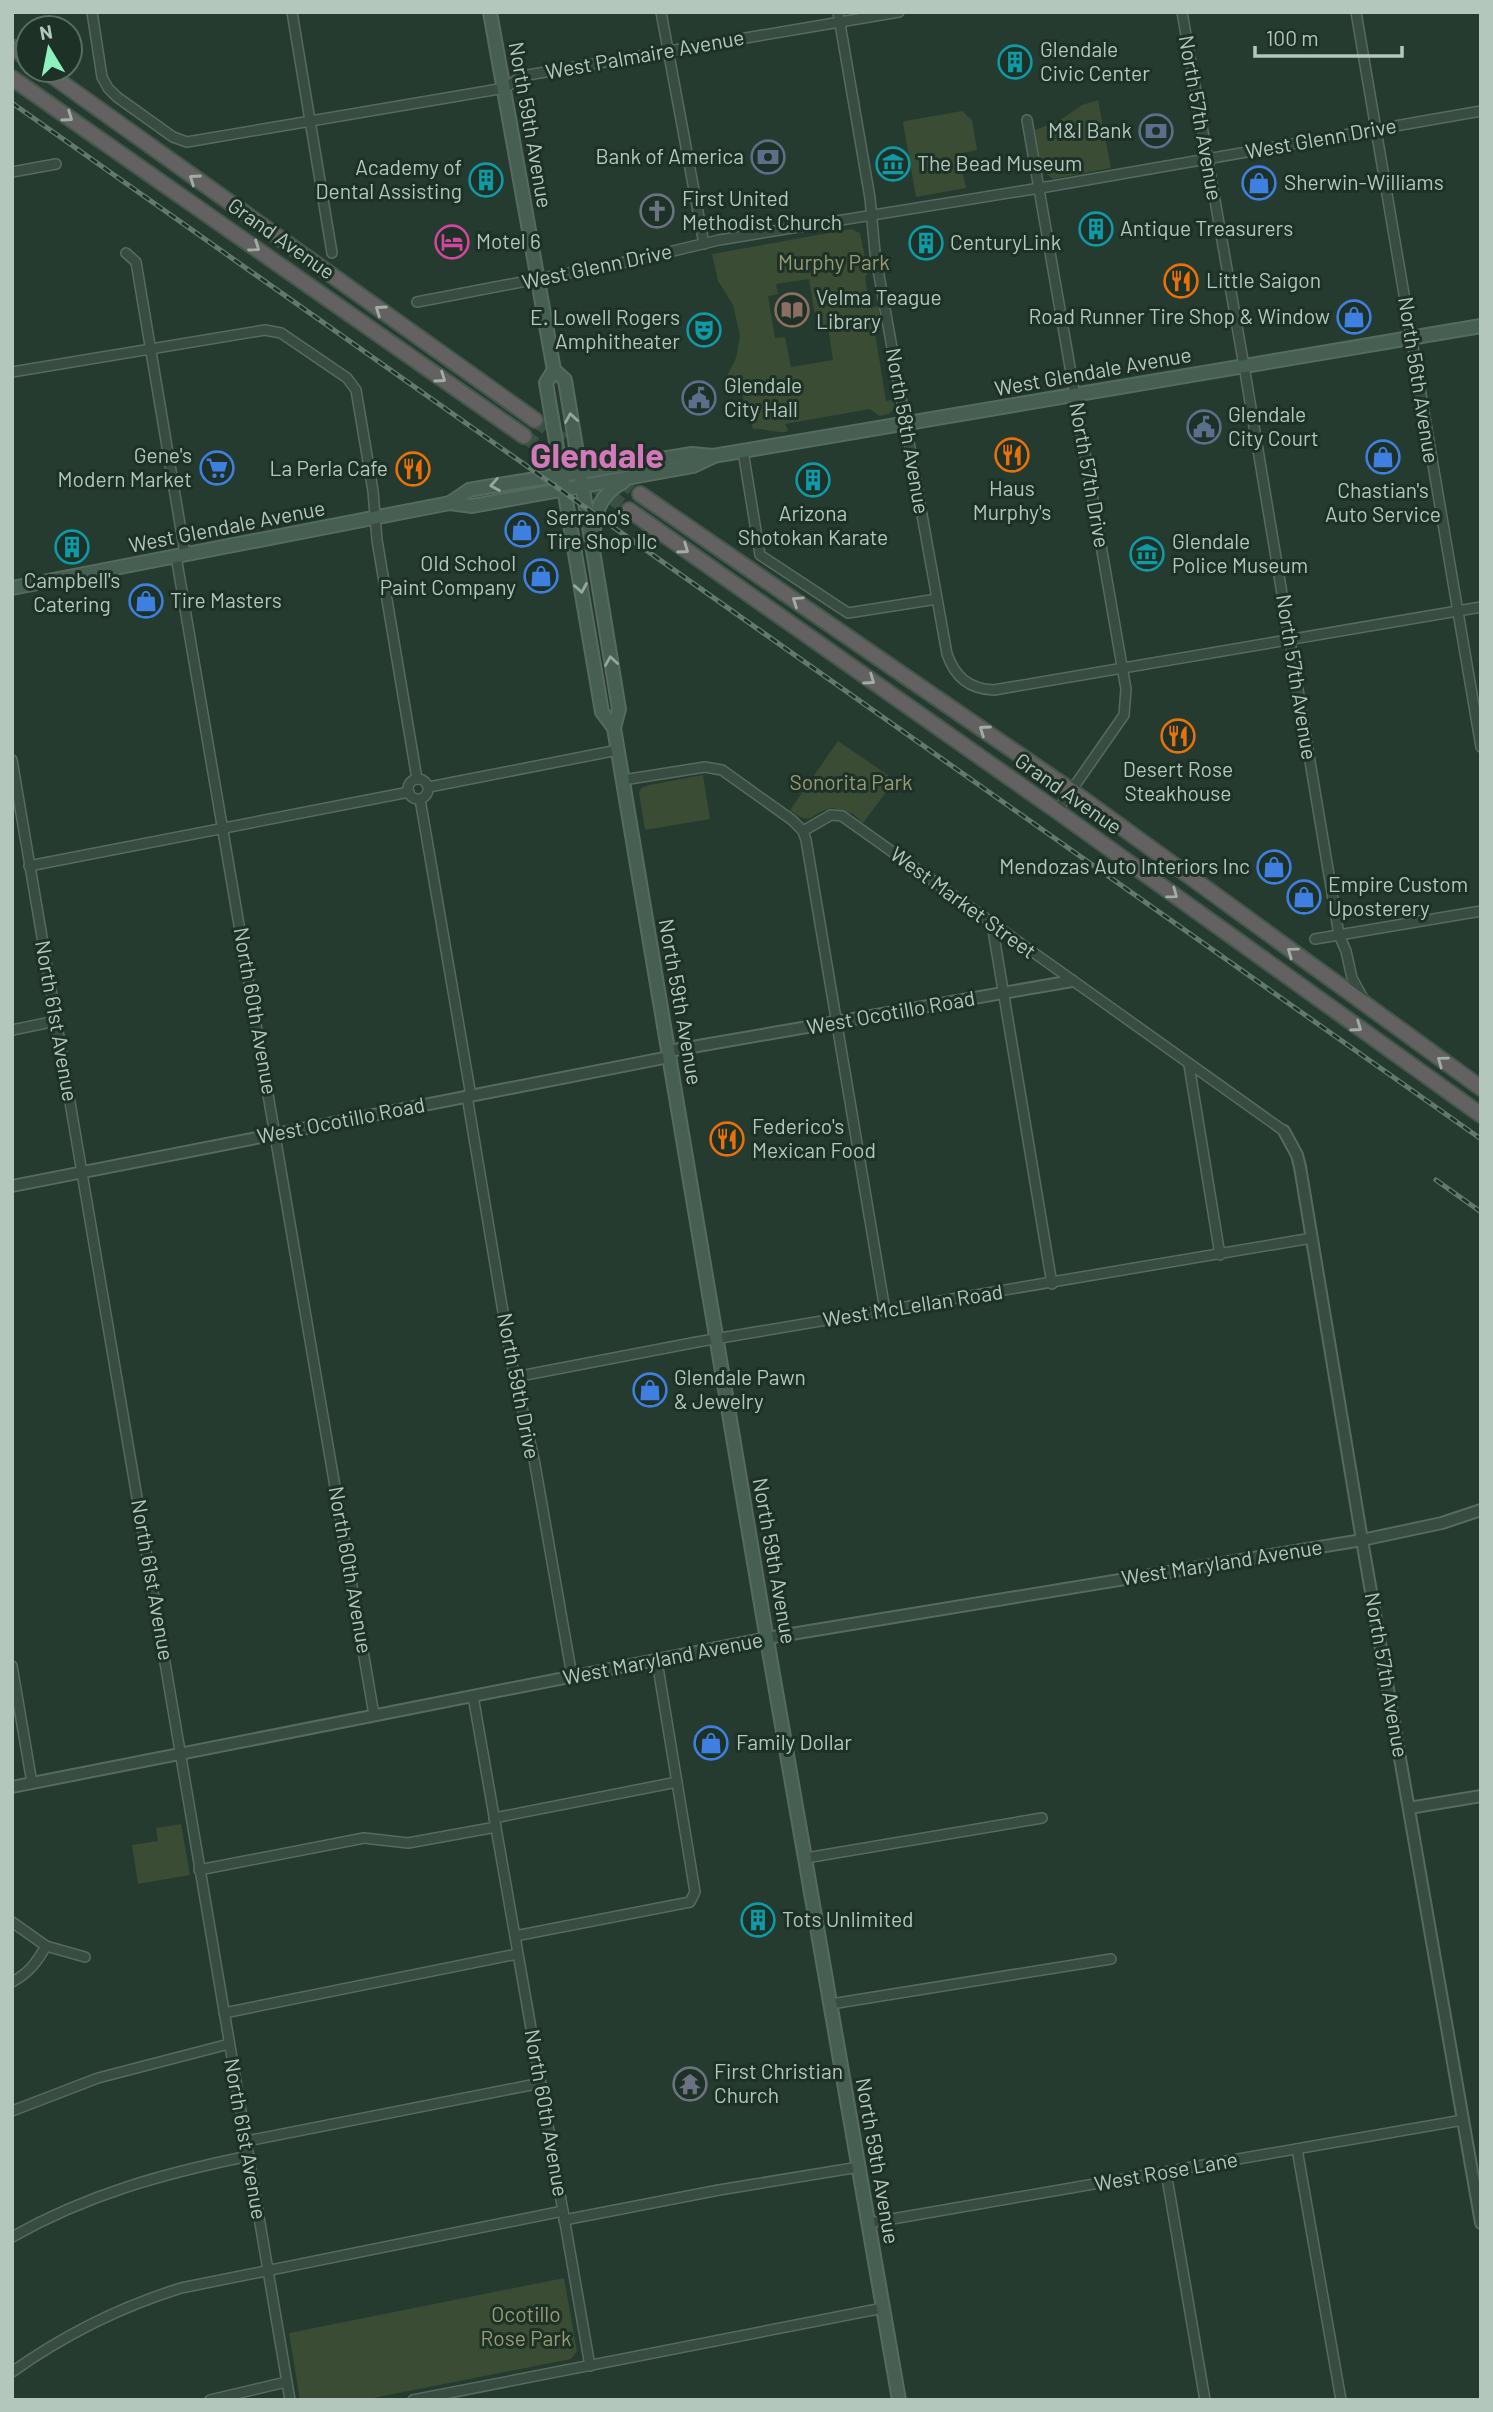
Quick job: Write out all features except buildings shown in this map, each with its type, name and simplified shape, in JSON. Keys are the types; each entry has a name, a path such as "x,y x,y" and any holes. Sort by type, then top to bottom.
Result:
{"highway":[{"name":"Grand Avenue","path":"12,78 524,436"},
{"name":"Grand Avenue","path":"64,84 536,420"},
{"name":"Grand Avenue","path":"640,494 1072,792 1481,1088"},
{"name":"Grand Avenue","path":"629,510 1058,811 1481,1115"}],"main road":[{"name":"North 59th Avenue","path":"490,12 554,370 565,380 619,709 614,728 899,2400"},
{"name":"West Glendale Avenue","path":"450,503 469,490 561,474 692,454 713,456 1481,326"},
{"name":"North 59th Avenue","path":"554,370 546,383 563,490 602,712 614,728"},
{"name":"West Glendale Avenue","path":"12,588 450,503 471,506 693,466 713,456"},
{"path":"595,564 594,530 600,504 612,489 631,477"}],"street":[{"name":"West Palmaire Avenue","path":"92,12 102,77 108,88 173,137 187,142 505,88 522,76 899,12"},
{"path":"292,12 332,253"},
{"path":"661,12 704,244"},
{"name":"North 58th Avenue","path":"838,12 875,253 947,654 953,668 962,680 975,687 994,690 1123,668"},
{"name":"North 57th Avenue","path":"1182,12 1339,935 1352,978 1367,1006"},
{"name":"North 56th Avenue","path":"1356,12 1481,747"},
{"name":"West Glenn Drive","path":"417,302 704,244 1481,111"},
{"name":"North 57th Drive","path":"1027,120 1126,696 1124,715 1058,811"},
{"path":"12,172 56,164"},
{"name":"North 60th Avenue","path":"126,253 136,262 223,828 374,1715"},
{"path":"12,372 265,330 274,331 347,378 356,390 373,491 377,540 417,779"},
{"path":"743,451 760,555 848,613 937,599"},
{"path":"1123,668 1481,607"},
{"path":"429,787 618,750"},
{"name":"North 61st Avenue","path":"12,760 290,2400"},
{"path":"623,780 705,767 722,770 792,820 803,831 885,1310"},
{"path":"417,779 423,780 429,787 426,797 420,799 412,797 409,792 410,784 417,779"},
{"path":"29,866 409,792"},
{"name":"North 59th Drive","path":"420,799 515,1377 534,1460 572,1676"},
{"name":"West Market Street","path":"803,831 831,815 842,816 1284,1131"},
{"path":"1315,939 1481,911"},
{"path":"992,924 1052,1284"},
{"name":"West Ocotillo Road","path":"12,1186 669,1054 1072,981"},
{"path":"12,1030 56,1021"},
{"path":"1189,1065 1220,1255"},
{"name":"North 57th Avenue","path":"1284,1131 1297,1155 1312,1238 1481,2223"},
{"name":"West McLellan Road","path":"515,1377 717,1339 1312,1238"},
{"name":"West Maryland Avenue","path":"12,1787 767,1638 1362,1540 1433,1525 1481,1510"},
{"path":"515,1936 690,1902 694,1898 657,1661"},
{"path":"12,1666 32,1783"},
{"name":"North 60th Avenue","path":"473,1696 590,2365"},
{"path":"199,1870 364,1838 408,1843 677,1782"},
{"path":"1409,1808 1481,1796"},
{"path":"806,1858 1042,1818"},
{"path":"12,1922 46,1946 85,1957"},
{"path":"12,1982 24,1976 35,1965 46,1946"},
{"path":"224,2013 517,1954"},
{"path":"831,2004 1111,1959"},
{"path":"12,2110 98,2078 229,2044"},
{"path":"247,2141 541,2083"},
{"name":"West Rose Lane","path":"869,2223 1463,2120"},
{"path":"1297,2149 1340,2400"},
{"path":"12,2237 79,2203 131,2184 250,2156"},
{"path":"12,2372 71,2334 138,2303 201,2283 564,2215 859,2167"},
{"path":"1166,2172 1205,2400"},
{"path":"413,2400 883,2308"},
{"path":"209,2400 286,2382"},
{"path":"473,2389 475,2400"}],"green space":[{"path":"1098,100 1111,168 1053,179 1042,171 1035,130 1060,120 1082,105"},
{"path":"962,111 972,120 977,150 959,154 966,188 916,197 903,123"},
{"name":"Murphy Park","path":"851,229 860,233 865,257 871,269 865,277 870,308 878,306 880,319 874,326 886,401 894,399 894,409 889,414 879,416 870,409 785,424 788,430 786,432 753,429 750,415 745,412 741,388 726,378 736,358 740,336 733,305 718,281 712,254","holes":["809,279 817,328 828,327 833,360 791,367 785,337 775,338 768,296 778,294 776,284"]},
{"name":"Sonorita Park","path":"838,741 895,780 863,823 853,814 832,808 808,819 790,810"},
{"path":"703,775 710,819 645,830 639,793 641,788"},
{"path":"181,1824 190,1875 138,1884 132,1845 158,1841 156,1828"},
{"name":"Ocotillo Rose Park","path":"564,2278 577,2351 571,2359 363,2400 300,2400 289,2333"}],"tunnel":[{"path":"535,420 640,494"},
{"path":"524,436 629,510"}],"railway":[{"path":"12,103 1481,1139"},
{"path":"1436,1180 1481,1212"}],"place":[{"name":"Glendale Civic Center","path":"1015,62"},
{"name":"M&I Bank","path":"1156,131"},
{"name":"Bank of America","path":"768,157"},
{"name":"The Bead Museum","path":"893,164"},
{"name":"Academy of Dental Assisting","path":"486,180"},
{"name":"Sherwin-Williams","path":"1259,183"},
{"name":"First United Methodist Church","path":"657,211"},
{"name":"Antique Treasurers","path":"1096,229"},
{"name":"Motel 6","path":"452,242"},
{"name":"CenturyLink","path":"926,243"},
{"name":"Little Saigon","path":"1181,281"},
{"name":"Velma Teague Library","path":"792,310"},
{"name":"Road Runner Tire Shop & Window","path":"1354,317"},
{"name":"E. Lowell Rogers Amphitheater","path":"704,330"},
{"name":"Glendale City Hall","path":"699,398"},
{"name":"Glendale City Court","path":"1204,427"},
{"name":"Haus Murphy's","path":"1012,455"},
{"name":"Chastian's Auto Service","path":"1383,457"},
{"name":"Gene's Modern Market","path":"217,468"},
{"name":"La Perla Cafe","path":"413,469"},
{"name":"Arizona Shotokan Karate","path":"813,480"},
{"name":"Serrano's Tire Shop llc","path":"522,530"},
{"name":"Campbell's Catering","path":"72,547"},
{"name":"Glendale Police Museum","path":"1147,554"},
{"name":"Old School Paint Company","path":"541,576"},
{"name":"Tire Masters","path":"146,601"},
{"name":"Desert Rose Steakhouse","path":"1178,736"},
{"name":"Mendozas Auto Interiors Inc","path":"1274,867"},
{"name":"Empire Custom Uposterery","path":"1304,897"},
{"name":"Federico's Mexican Food","path":"727,1139"},
{"name":"Glendale Pawn & Jewelry","path":"650,1390"},
{"name":"Family Dollar","path":"711,1743"},
{"name":"Tots Unlimited","path":"758,1920"},
{"name":"First Christian Church","path":"690,2084"}],"district":[{"name":"Glendale","path":"597,456"}]}
